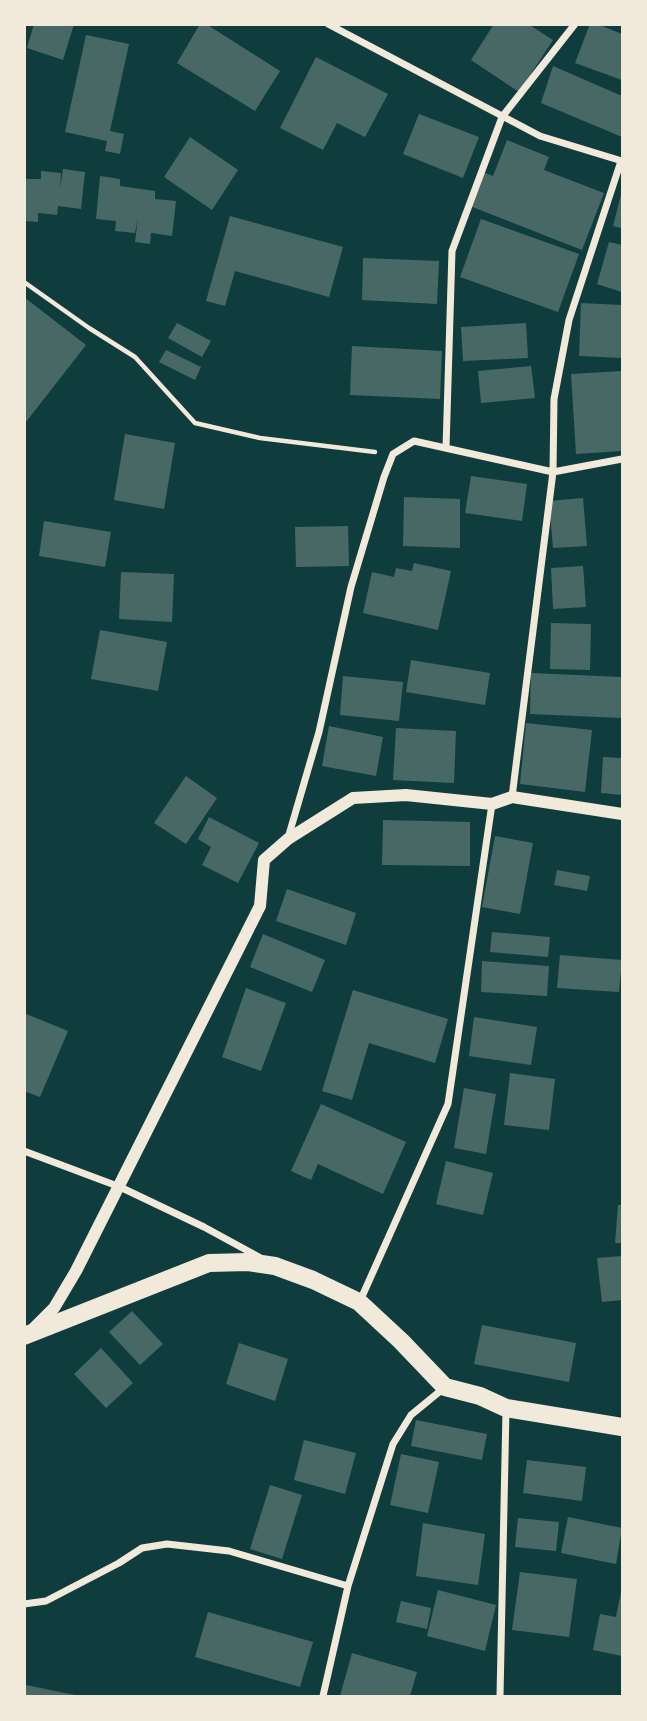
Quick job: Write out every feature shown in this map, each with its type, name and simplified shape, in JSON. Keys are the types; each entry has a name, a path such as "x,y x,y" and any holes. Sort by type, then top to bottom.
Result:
{"main road":[{"path":"26,1335 209,1263 248,1262 275,1266 313,1280 359,1302 445,1387 480,1396 506,1408 622,1427"}],"street":[{"path":"328,24 540,136 622,161 569,320 554,399 553,472 512,797"},
{"path":"446,448 452,251 502,117 575,24"},
{"path":"288,839 319,732 351,587 393,454 414,441 553,472 622,459"},
{"path":"26,1335 54,1308 76,1271 260,906 264,860 288,839 353,798 406,795 492,804 512,797 622,814"},
{"path":"359,1302 448,1104 492,804"},
{"path":"24,1151 120,1187 204,1227 275,1266"},
{"path":"323,1696 348,1586 393,1444 411,1415 445,1387"},
{"path":"500,1696 506,1408"},
{"path":"24,1604 46,1601 142,1548 167,1544 229,1551 348,1586"}],"path":[{"path":"24,282 135,357 195,423 260,438 393,454"}],"building":[{"path":"34,24 74,24 63,60 27,48"},
{"path":"200,24 206,24 280,71 255,111 177,63"},
{"path":"494,24 528,24 553,40 519,92 471,60"},
{"path":"590,24 622,34 622,80 575,63"},
{"path":"86,35 129,44 110,131 124,134 120,154 105,151 107,141 65,132"},
{"path":"316,57 388,94 365,137 337,123 323,150 280,128"},
{"path":"553,66 622,96 622,137 541,103"},
{"path":"419,114 479,137 463,178 403,154"},
{"path":"190,137 238,170 212,210 164,177"},
{"path":"507,140 549,157 544,170 604,193 582,250 470,206 483,172 493,176"},
{"path":"63,169 85,172 81,209 58,206 57,215 38,213 38,222 24,221 24,179 41,179 41,171 61,173 60,188"},
{"path":"100,176 120,179 120,186 155,191 155,199 176,201 172,236 151,233 150,244 135,242 138,218 135,233 115,231 116,221 96,219"},
{"path":"622,191 622,228 613,226"},
{"path":"230,216 343,247 329,297 235,271 225,306 206,301"},
{"path":"481,219 579,254 558,312 460,277"},
{"path":"609,242 622,245 622,292 597,284"},
{"path":"363,258 439,261 437,304 362,300"},
{"path":"24,297 86,345 26,422 24,421"},
{"path":"581,303 622,305 622,358 579,356"},
{"path":"177,323 211,341 202,357 168,338"},
{"path":"526,323 528,358 463,361 461,327"},
{"path":"352,346 442,351 440,399 350,395"},
{"path":"166,350 201,367 195,380 159,362"},
{"path":"531,366 535,398 481,403 478,371"},
{"path":"622,371 622,451 576,454 571,374"},
{"path":"125,434 175,443 164,509 114,500"},
{"path":"471,476 527,484 522,521 465,513"},
{"path":"404,497 460,499 460,548 403,546"},
{"path":"583,498 587,546 553,548 549,501"},
{"path":"44,521 111,532 105,567 39,556"},
{"path":"348,526 349,566 296,567 295,527"},
{"path":"414,563 451,571 438,630 363,613 372,572 394,577 396,568 412,571"},
{"path":"583,566 586,607 553,609 551,568"},
{"path":"121,572 174,574 172,622 119,619"},
{"path":"551,623 591,624 590,670 550,669"},
{"path":"100,630 167,642 158,691 91,679"},
{"path":"411,660 490,673 485,705 406,692"},
{"path":"531,673 622,677 622,718 530,714"},
{"path":"343,676 403,682 399,721 340,715"},
{"path":"526,723 592,730 585,792 520,784"},
{"path":"329,726 383,737 376,776 322,766"},
{"path":"396,728 456,731 454,783 393,780"},
{"path":"603,757 622,758 622,795 601,793"},
{"path":"186,776 217,798 186,844 154,823"},
{"path":"209,817 259,843 238,883 202,865 211,847 198,839"},
{"path":"383,820 470,822 470,866 382,865"},
{"path":"495,836 533,843 520,914 482,907"},
{"path":"557,870 590,876 587,891 554,885"},
{"path":"287,889 356,913 346,945 276,921"},
{"path":"492,932 550,937 548,957 490,952"},
{"path":"263,934 325,960 312,992 250,967"},
{"path":"560,955 622,960 619,992 557,988"},
{"path":"482,961 549,966 547,996 481,992"},
{"path":"246,988 286,1003 261,1071 222,1057"},
{"path":"353,990 448,1019 435,1063 369,1043 352,1100 322,1091"},
{"path":"24,1013 68,1031 40,1097 24,1091"},
{"path":"474,1017 537,1027 531,1065 469,1056"},
{"path":"510,1073 555,1079 549,1130 504,1125"},
{"path":"464,1088 496,1094 486,1154 454,1148"},
{"path":"321,1104 406,1142 383,1194 318,1164 311,1180 291,1171"},
{"path":"446,1161 493,1173 483,1215 436,1204"},
{"path":"618,1205 622,1205 622,1243 615,1243"},
{"path":"622,1256 622,1300 602,1302 597,1258"},
{"path":"132,1311 163,1344 140,1365 109,1332"},
{"path":"482,1325 576,1343 569,1382 474,1364"},
{"path":"239,1343 288,1359 275,1401 226,1384"},
{"path":"101,1348 133,1383 106,1408 74,1374"},
{"path":"416,1420 487,1434 482,1460 411,1446"},
{"path":"304,1440 356,1453 345,1494 294,1480"},
{"path":"401,1454 439,1462 428,1513 390,1505"},
{"path":"527,1460 586,1467 582,1501 523,1493"},
{"path":"270,1485 302,1495 282,1559 250,1549"},
{"path":"568,1517 622,1528 616,1564 561,1553"},
{"path":"518,1518 559,1522 556,1551 515,1547"},
{"path":"423,1523 485,1534 478,1585 416,1576"},
{"path":"520,1572 577,1579 569,1637 512,1630"},
{"path":"438,1590 496,1605 485,1651 427,1636"},
{"path":"621,1592 622,1656 593,1650 600,1614 616,1617"},
{"path":"401,1601 431,1608 427,1629 396,1622"},
{"path":"208,1612 313,1642 300,1687 195,1657"},
{"path":"352,1653 417,1672 410,1696 340,1696"},
{"path":"26,1685 75,1695 75,1696 24,1696"}]}
